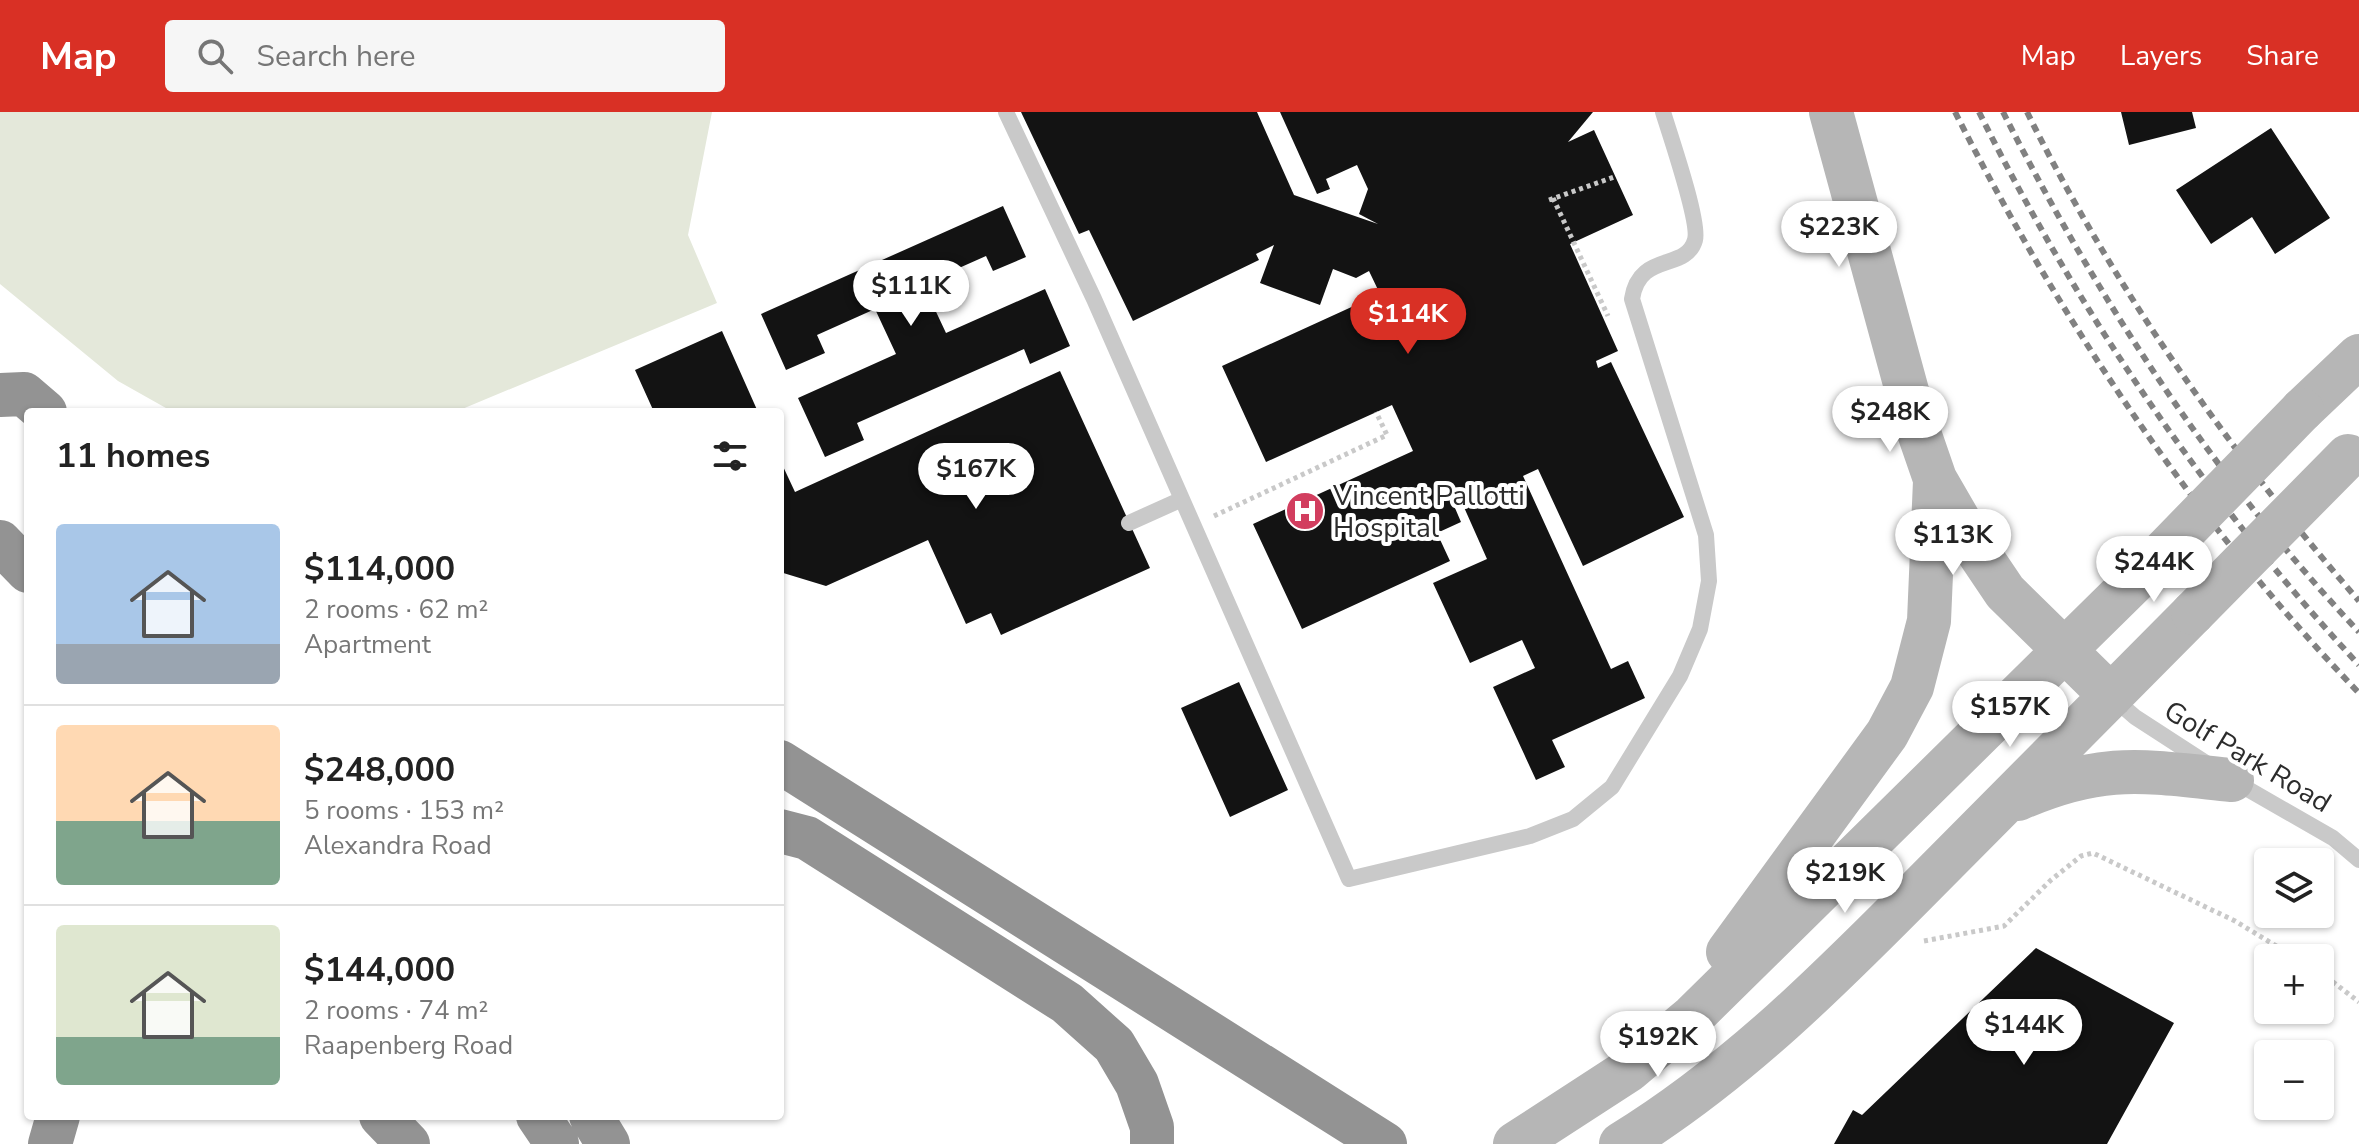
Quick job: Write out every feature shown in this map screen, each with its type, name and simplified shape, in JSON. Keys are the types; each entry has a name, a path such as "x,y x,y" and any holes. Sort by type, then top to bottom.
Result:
{"highway":[{"path":"0,397 24,394 40,408"},
{"path":"0,397 24,420"},
{"path":"0,542 24,567"},
{"path":"784,765 1385,1144"},
{"path":"784,832 807,838 1067,1003 1114,1045 1122,1058 1137,1084 1152,1127 1152,1144"},
{"path":"50,1144 57,1120"},
{"path":"385,1120 408,1144"},
{"path":"425,1120 441,1144"},
{"path":"541,1120 557,1144"},
{"path":"593,1120 608,1144"}],"main road":[{"path":"1831,112 1919,434 1935,479 2005,592 2111,696"},
{"path":"1515,1144 1590,1097 1659,1045 1754,958 2359,356"},
{"path":"1621,1144 1659,1121 1730,1066 1840,968 2353,450"},
{"path":"1659,1045 1887,734 1912,687 1929,621 1935,479"},
{"path":"2001,807 2051,785 2091,773 2136,770 2232,780"}],"lane":[{"path":"1006,112 1094,299 1191,527 1349,879 1530,836 1573,819 1612,787 1680,676 1700,629 1709,581 1706,535 1632,299 1634,282 1648,268 1686,253 1696,239 1694,219 1663,112"},
{"path":"1129,523 1180,500"},
{"name":"Golf Park Road","path":"2111,696 2135,717 2232,780 2333,838 2359,860"}],"path":[{"path":"1612,328 1551,199 1614,177"},
{"path":"1191,527 1387,435 1376,412"},
{"path":"1918,942 2004,926 2051,880 2081,856 2093,853 2235,921 2273,944"},
{"path":"2334,983 2359,1002"}],"shaded area":[{"path":"0,112 712,112 688,235 717,303 465,408 166,408 118,381 0,284"}],"building":[{"path":"1021,112 1257,112 1294,195 1378,224 1359,214 1368,189 1357,165 1326,179 1330,189 1317,194 1280,112 1593,112 1568,142 1594,130 1633,215 1570,244 1618,351 1596,361 1598,368 1611,362 1684,517 1583,566 1538,469 1523,476 1611,669 1628,661 1645,698 1552,740 1565,767 1536,780 1493,687 1535,668 1522,640 1470,663 1433,583 1487,559 1463,505 1455,508 1461,522 1437,533 1450,561 1302,629 1253,524 1413,451 1392,405 1266,462 1222,366 1380,294 1369,271 1356,278 1333,269 1320,305 1260,283 1274,245 1256,254 1259,260 1133,321 1089,230 1079,234"},
{"path":"2121,112 2192,112 2196,128 2129,145"},
{"path":"2271,128 2330,218 2275,254 2252,217 2211,244 2176,190"},
{"path":"1003,206 1026,257 993,271 986,256 923,284 946,333 1045,289 1070,346 1030,364 1024,349 857,423 864,440 825,457 798,398 896,354 875,309 817,335 825,353 786,370 761,314"},
{"path":"722,331 756,408 652,408 635,370"},
{"path":"1060,371 1150,568 1001,635 991,613 966,624 928,540 826,586 784,573 784,469 795,492"},
{"path":"1239,682 1288,790 1230,817 1181,708"},
{"path":"2036,948 2174,1023 2107,1144 1834,1144 1853,1110 1862,1115"}],"railway":[{"path":"1955,112 2040,268 2136,418 2241,560 2359,693"},
{"path":"1979,112 2059,260 2149,402 2249,537 2359,665"},
{"path":"2003,112 2078,251 2163,385 2256,513 2359,632"},
{"path":"2027,112 2098,242 2177,367 2265,486 2359,601"}],"place":[{"name":"Vincent Pallotti Hospital","path":"1305,511"}]}
